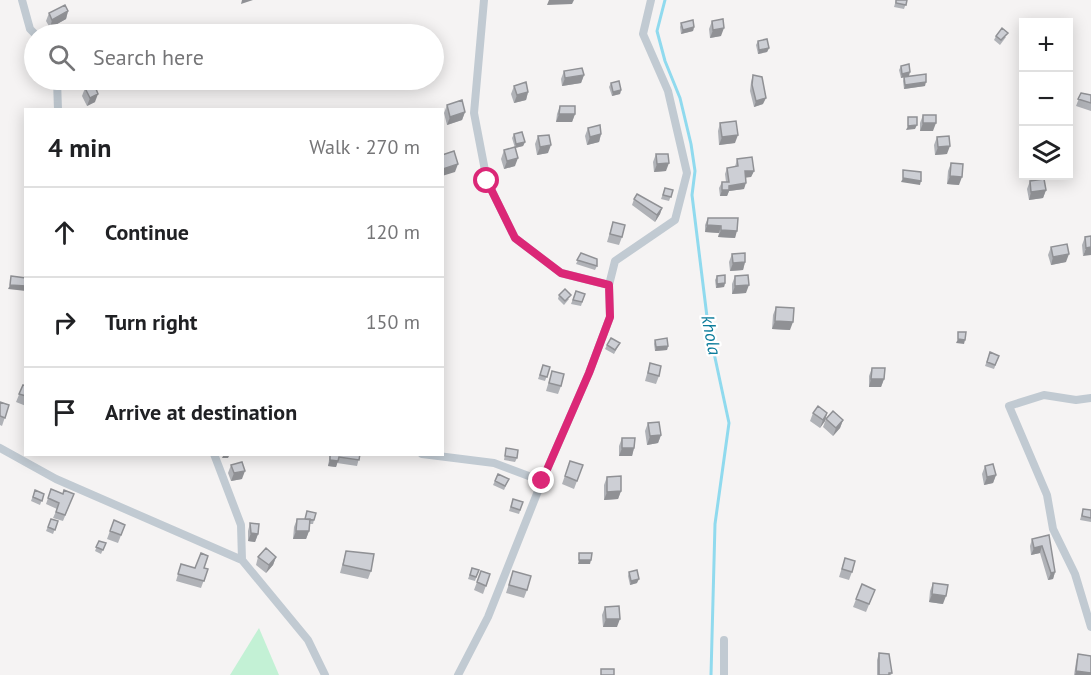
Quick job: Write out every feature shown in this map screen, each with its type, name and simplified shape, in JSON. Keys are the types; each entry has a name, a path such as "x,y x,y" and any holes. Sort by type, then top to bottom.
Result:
{"street":[{"path":"22,0 29,24"},
{"path":"484,0 474,113 487,181 515,238 561,273 609,285"},
{"path":"458,675 488,617 542,481 589,373 610,317 609,285 615,261 675,220 687,173 668,91 643,34 651,0"},
{"path":"57,90 58,108"},
{"path":"1091,398 1076,400 1044,395 1009,406 1047,495 1053,529 1075,574 1091,627"},
{"path":"0,448 56,479 242,560 308,640 325,675"},
{"path":"215,456 241,525 242,560"},
{"path":"438,456 494,463 542,481"},
{"path":"724,640 724,675"}],"green space":[{"path":"259,628 279,675 230,675"}],"building":[{"path":"896,0 907,0 906,5 896,3"},
{"path":"65,5 68,11 52,20 49,13"},
{"path":"723,19 724,28 713,30 712,21"},
{"path":"693,20 694,27 683,30 681,23"},
{"path":"1002,28 1008,33 1001,40 996,36"},
{"path":"767,39 769,48 759,50 758,41"},
{"path":"909,64 910,72 902,74 901,66"},
{"path":"582,68 584,75 565,78 564,71"},
{"path":"926,74 926,82 905,85 904,77"},
{"path":"753,75 762,77 766,98 756,101 752,85"},
{"path":"619,81 621,90 613,92 611,83"},
{"path":"526,82 528,92 517,95 514,86"},
{"path":"86,90 96,90 98,94 90,98"},
{"path":"1081,93 1091,95 1091,103 1078,99"},
{"path":"462,100 465,112 450,117 447,105"},
{"path":"560,106 575,106 575,114 559,114"},
{"path":"923,115 936,115 936,123 923,123"},
{"path":"908,117 917,117 917,125 908,126"},
{"path":"736,121 738,135 722,137 720,123"},
{"path":"600,125 601,134 590,137 588,128"},
{"path":"522,132 525,142 516,144 514,134"},
{"path":"549,135 551,145 540,147 538,136"},
{"path":"949,136 950,146 938,147 937,137"},
{"path":"515,147 518,158 507,161 504,150"},
{"path":"454,151 458,164 444,169 444,154"},
{"path":"656,154 668,154 669,163 657,164"},
{"path":"752,157 754,171 745,171 746,183 729,186 729,190 722,190 722,182 729,182 727,168 738,166 737,159"},
{"path":"951,163 963,164 962,177 950,176"},
{"path":"903,170 921,172 921,181 903,178"},
{"path":"1044,180 1046,190 1031,192 1030,181"},
{"path":"665,188 673,190 671,197 663,195"},
{"path":"637,194 662,208 657,215 634,199"},
{"path":"708,218 738,218 737,231 721,230 721,226 707,225"},
{"path":"613,222 625,225 622,237 610,234"},
{"path":"1091,236 1091,247 1086,248 1085,237"},
{"path":"1067,244 1069,254 1053,257 1051,247"},
{"path":"581,253 597,259 597,266 577,260"},
{"path":"745,253 745,262 733,263 732,254"},
{"path":"725,275 725,283 717,284 717,276"},
{"path":"748,275 749,285 735,286 735,276"},
{"path":"11,276 24,278 24,286 10,285"},
{"path":"565,289 571,295 565,301 559,295"},
{"path":"576,291 585,294 582,302 573,300"},
{"path":"776,307 794,308 793,322 775,321"},
{"path":"958,332 966,332 965,340 958,339"},
{"path":"611,338 620,343 615,350 607,345"},
{"path":"667,338 668,346 656,347 655,340"},
{"path":"990,352 999,356 995,365 987,362"},
{"path":"650,363 661,366 659,376 648,373"},
{"path":"543,365 550,367 547,377 540,375"},
{"path":"872,368 885,368 884,379 871,379"},
{"path":"552,371 564,374 561,386 549,383"},
{"path":"23,385 24,385 24,395 19,394"},
{"path":"0,402 9,405 5,418 0,416"},
{"path":"818,406 827,413 823,420 813,413"},
{"path":"833,411 843,420 836,428 826,419"},
{"path":"659,422 661,435 650,436 648,423"},
{"path":"622,438 635,438 634,448 622,448"},
{"path":"506,448 518,450 517,458 505,456"},
{"path":"330,456 360,456 359,460 339,457 338,461 330,460"},
{"path":"570,461 583,465 577,481 565,476"},
{"path":"242,462 245,471 234,473 231,465"},
{"path":"993,464 996,475 987,477 985,466"},
{"path":"498,474 509,479 505,486 495,481"},
{"path":"621,476 621,491 607,492 607,477"},
{"path":"51,489 63,494 64,490 74,494 65,515 56,512 59,503 48,498"},
{"path":"35,490 44,494 42,501 33,497"},
{"path":"513,499 523,502 520,510 511,507"},
{"path":"1083,509 1091,510 1091,518 1082,516"},
{"path":"307,511 316,513 314,520 305,519"},
{"path":"51,519 58,521 55,530 48,527"},
{"path":"297,519 310,519 309,531 296,531"},
{"path":"114,520 125,525 121,535 110,531"},
{"path":"250,523 259,524 258,534 251,533"},
{"path":"1049,535 1055,572 1051,573 1042,546 1034,548 1032,539"},
{"path":"99,541 106,543 103,550 96,547"},
{"path":"266,548 276,557 269,565 258,557"},
{"path":"346,551 374,554 371,571 343,565"},
{"path":"201,553 208,556 204,568 208,569 204,581 178,574 181,564 195,568"},
{"path":"579,553 592,553 591,560 579,560"},
{"path":"845,558 855,561 852,572 842,569"},
{"path":"472,568 479,570 476,577 470,575"},
{"path":"637,570 639,579 631,581 629,572"},
{"path":"481,571 490,574 486,586 477,582"},
{"path":"513,571 531,576 527,590 509,585"},
{"path":"933,583 948,585 946,596 932,594"},
{"path":"862,584 875,590 869,604 856,599"},
{"path":"619,606 620,619 606,619 605,607"},
{"path":"879,653 889,654 892,673 889,675 879,675"},
{"path":"1078,654 1091,656 1091,673 1076,671"},
{"path":"601,669 614,669 614,675 601,675"}],"waterway":[{"name":"khola","path":"665,0 657,31 665,61 680,98 691,144 695,171 692,195 708,325 729,423 715,524 711,675"}],"route":[{"path":"487,181 515,238 561,273 609,285 610,317 589,373 542,481"}]}
